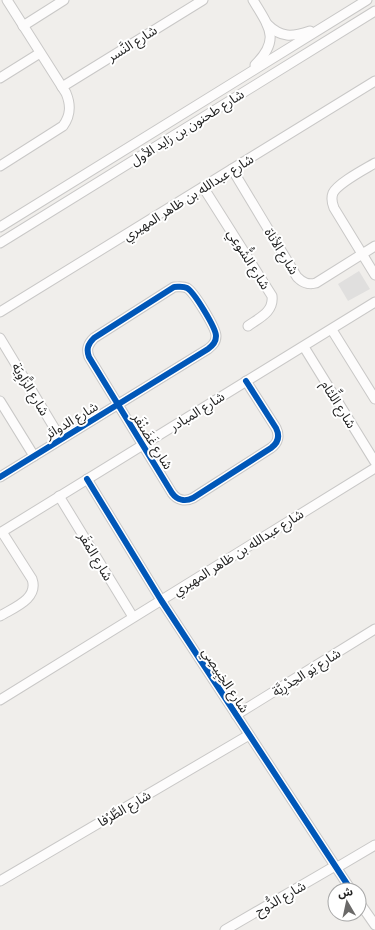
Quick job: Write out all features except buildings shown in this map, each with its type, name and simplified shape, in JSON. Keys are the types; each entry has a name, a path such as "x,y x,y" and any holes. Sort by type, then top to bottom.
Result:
{"street":[{"path":"0,166 63,126 67,120 70,107 69,100 62,87 7,0"},
{"path":"23,26 64,0"},
{"name":"شارع النَّسر","path":"62,87 203,0"},
{"path":"242,78 266,52 271,38 267,24 253,0"},
{"name":"شارع طحنون بن زايد الأول","path":"0,227 366,0"},
{"name":"شارع طحنون بن زايد الأول","path":"0,243 375,12"},
{"path":"267,24 279,33 294,36 326,25"},
{"path":"0,78 40,53"},
{"name":"شارع عبدالله بن ظاهر المهيري","path":"0,312 375,81"},
{"path":"375,163 338,186 332,196 334,208 375,275"},
{"name":"شارع الأناة","path":"232,169 300,280 308,284 316,283 375,246"},
{"name":"شارع الشُّوعِي","path":"203,187 272,296 273,301 269,311 248,326"},
{"name":"شارع غَضَنْفَر","path":"214,343 216,335 213,326 190,291 179,286 94,338 88,346 89,357 174,496 185,500 193,498 271,448 276,443 279,435 276,428 246,381"},
{"name":"شارع المبادر","path":"1,533 246,381 332,330 375,302"},
{"path":"332,330 375,399"},
{"name":"شارع الزَّاوِيَة","path":"0,338 61,439"},
{"name":"شارع الدوائر","path":"0,477 208,349 214,343"},
{"name":"شارع اللِّثام","path":"304,347 375,462"},
{"path":"0,402 34,456"},
{"name":"شارع عبدالله بن ظاهر المهيري","path":"0,700 133,616 375,468"},
{"name":"شارع الخِبِيصِي","path":"87,479 161,600 345,882"},
{"name":"شارع المَقَر","path":"59,496 133,616"},
{"path":"0,616 29,598 34,586 32,579 1,533"},
{"name":"شارع يَو الحِدْرِيَّة","path":"236,715 375,629"},
{"name":"شارع الطَّرْفا","path":"0,881 249,735"},
{"name":"شارع الدُّوح","path":"225,930 375,845"},
{"path":"367,914 375,925"}],"shaded area":[{"path":"359,271 370,289 348,301 338,284"}],"cycle path":[{"path":"0,477 208,349 213,345 216,338 215,332 209,318 199,303 187,288 174,287 94,338 90,342 88,352 89,357 172,493 179,499 184,500 193,498 271,448 277,442 278,434 276,428 246,381"},
{"path":"87,479 161,600 346,882"}]}
